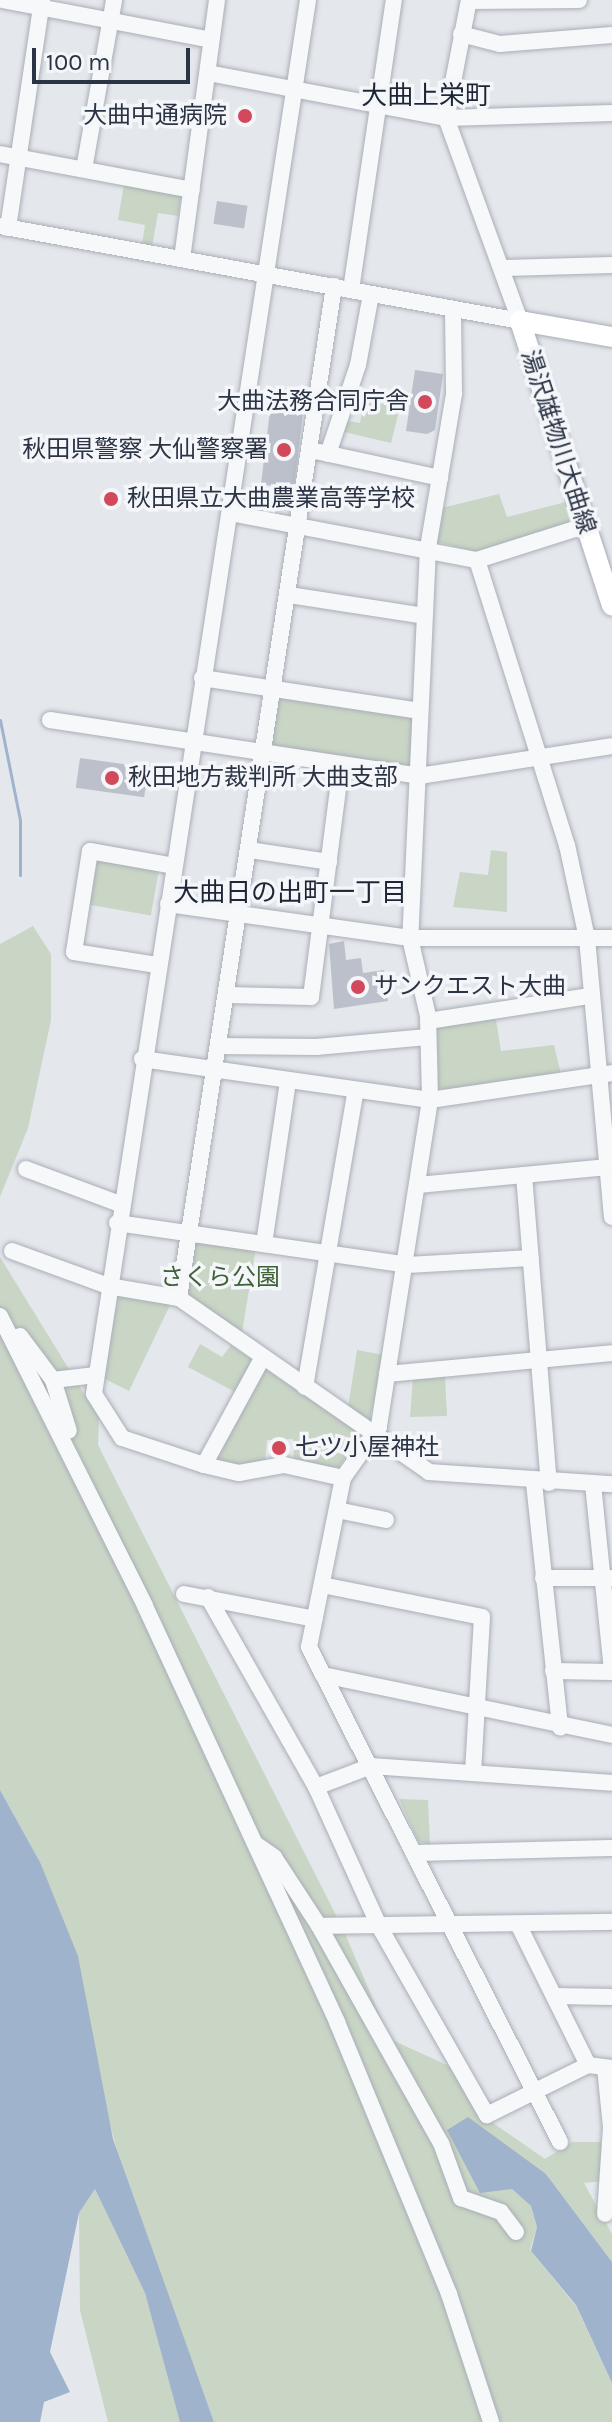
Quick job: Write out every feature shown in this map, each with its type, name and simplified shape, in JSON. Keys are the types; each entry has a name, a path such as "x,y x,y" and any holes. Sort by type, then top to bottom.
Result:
{"main road":[{"name":"湯沢雄物川大曲線","path":"612,337 520,321 612,605"}],"street":[{"path":"2,0 42,4 211,40"},
{"path":"84,169 114,0"},
{"path":"182,259 217,0"},
{"path":"308,0 142,1059 94,1394 122,1438 239,1473 284,1465 343,1478"},
{"path":"351,290 394,0"},
{"path":"42,4 19,157 4,227 520,321 505,268 446,118 461,34 469,1 579,0"},
{"path":"461,34 500,44 612,35"},
{"path":"208,73 446,118 612,113"},
{"path":"0,154 192,190"},
{"path":"505,268 612,265"},
{"path":"179,1298 300,526 334,286"},
{"path":"328,454 358,365 371,294"},
{"path":"453,310 454,394 428,548 410,938 428,1029 430,1100 407,1265 387,1374 373,1437 343,1478 309,1647 539,2092 560,2142"},
{"path":"311,450 440,478"},
{"path":"230,513 428,548 477,560 584,526"},
{"path":"477,560 540,756 587,938 590,996 606,1074 612,1217"},
{"path":"289,595 424,616"},
{"path":"202,678 419,711"},
{"path":"50,720 419,776 612,746"},
{"path":"227,995 311,997 341,766"},
{"path":"250,850 329,862"},
{"path":"157,965 74,952 90,851 174,866"},
{"path":"168,904 410,938 587,938 611,941"},
{"path":"219,1046 316,1047 428,1029 590,996"},
{"path":"142,1059 430,1100 606,1074"},
{"path":"264,1244 288,1081"},
{"path":"305,1387 356,1090"},
{"path":"418,1185 608,1167"},
{"path":"26,1169 120,1204"},
{"path":"524,1175 539,1359 543,1578 560,1728"},
{"path":"117,1223 407,1265 531,1258"},
{"path":"12,1251 108,1286 179,1298 373,1437 429,1472 542,1483 612,1484"},
{"path":"0,1309 53,1380 71,1453"},
{"path":"0,1316 71,1453 313,1971 449,2294 491,2422"},
{"path":"387,1374 612,1353"},
{"path":"204,1465 263,1357"},
{"path":"53,1380 96,1375"},
{"path":"553,1671 612,1671 607,1578 593,1484"},
{"path":"337,1510 386,1520"},
{"path":"543,1578 607,1578"},
{"path":"322,1585 482,1617 473,1773"},
{"path":"184,1594 315,1619"},
{"path":"208,1597 316,1787 379,1926 487,2115 602,2067"},
{"path":"323,1675 476,1702 560,1728 612,1735"},
{"path":"316,1787 371,1766 612,1783"},
{"path":"254,1842 274,1857 319,1926 441,2143 461,2198 501,2212 516,2232"},
{"path":"415,1853 612,1848"},
{"path":"319,1926 612,1922"},
{"path":"518,1924 554,1996 602,2067 611,2127 610,2182 605,2214"},
{"path":"313,1971 319,1926"},
{"path":"554,1996 612,1997"}],"green space":[{"path":"124,184 181,194 178,216 158,213 152,247 142,245 145,225 118,220"},
{"path":"351,398 400,407 391,443 340,431 343,420 360,423 362,411 349,409"},
{"path":"499,494 507,517 566,502 575,526 477,552 434,541 442,508"},
{"path":"279,692 413,713 411,764 405,769 271,747"},
{"path":"491,850 507,852 507,912 453,907 460,872 488,875"},
{"path":"95,858 159,869 151,916 87,904"},
{"path":"33,926 51,954 51,1020 28,1128 0,1197 0,944"},
{"path":"495,1014 501,1051 554,1045 561,1074 446,1091 438,1086 437,1023"},
{"name":"さくら公園","path":"194,1239 256,1248 242,1332 186,1294"},
{"path":"0,1257 99,1418 98,1445 343,1929 390,2039 449,2066 483,2116 545,2159 572,2142 607,2142 604,2181 584,2183 612,2234 612,2262 546,2174 496,2190 512,2189 531,2206 537,2227 530,2250 576,2306 612,2383 612,2422 495,2422 441,2275 490,2422 214,2422 123,2173 40,1862 0,1790"},
{"path":"119,1295 171,1303 129,1391 101,1377"},
{"path":"200,1344 222,1357 231,1345 252,1360 235,1392 188,1367"},
{"path":"357,1350 384,1355 369,1423 348,1408"},
{"path":"264,1368 362,1435 338,1468 294,1460 293,1439 267,1440 265,1462 244,1467 209,1462"},
{"path":"445,1376 447,1416 410,1417 413,1378"},
{"path":"399,1799 428,1800 430,1845 418,1841"},
{"path":"95,2189 145,2293 182,2422 108,2422 80,2310 79,2213"}],"water":[{"path":"0,1790 40,1862 78,1956 113,2139 214,2422 180,2422 145,2293 95,2189 79,2213 50,2352 70,2392 44,2402 40,2422 0,2422"},
{"path":"468,2117 546,2174 612,2262 612,2383 576,2305 531,2251 537,2227 531,2206 512,2189 480,2193 447,2130"}],"building":[{"path":"217,201 248,206 244,229 213,224"},
{"name":"大曲法務合同庁舎","path":"415,370 443,374 435,430 427,434 406,431"},
{"name":"秋田県警察 大仙警察署","path":"270,411 303,415 294,488 261,484"},
{"name":"秋田地方裁判所 大曲支部","path":"80,758 148,768 144,797 76,788"},
{"name":"サンクエスト大曲","path":"344,941 346,960 361,958 363,973 384,970 388,1001 334,1009 329,944"}],"waterway":[{"path":"0,720 20,820 20,875"}],"place":[{"name":"大曲中通病院","path":"245,116"},
{"name":"大曲法務合同庁舎","path":"425,402"},
{"name":"秋田県警察 大仙警察署","path":"284,450"},
{"name":"秋田県立大曲農業高等学校","path":"111,499"},
{"name":"秋田地方裁判所 大曲支部","path":"112,778"},
{"name":"サンクエスト大曲","path":"358,987"},
{"name":"七ツ小屋神社","path":"279,1448"}],"district":[{"name":"大曲上栄町","path":"426,96"},
{"name":"大曲日の出町一丁目","path":"290,893"}]}
